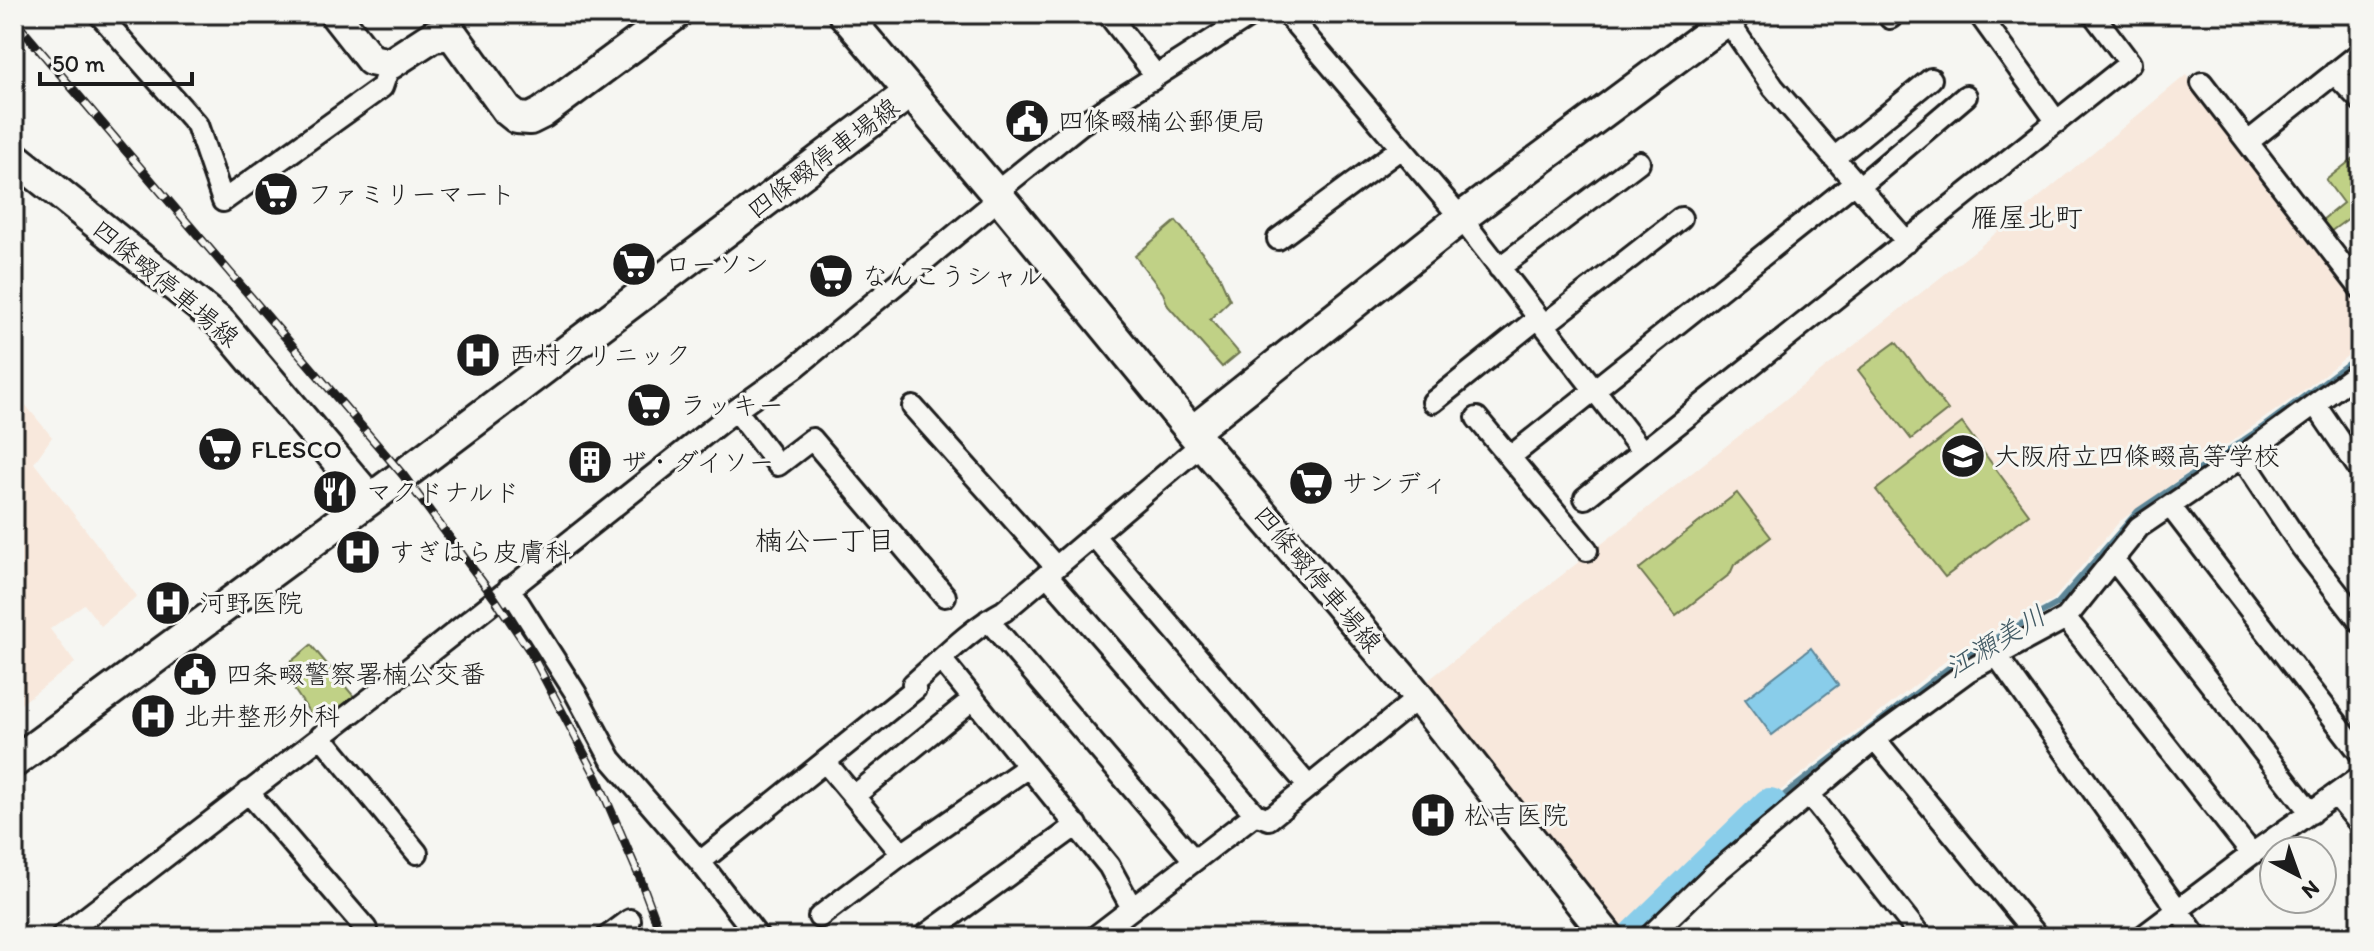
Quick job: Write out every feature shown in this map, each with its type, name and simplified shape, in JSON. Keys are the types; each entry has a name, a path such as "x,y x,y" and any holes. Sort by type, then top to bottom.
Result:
{"main road":[{"path":"335,14 371,60 390,64 433,36 452,34 507,110 517,118 530,119 564,98 676,14"},
{"path":"844,14 910,92"},
{"path":"1198,438 1461,218 1731,16"},
{"name":"四條畷停車場線","path":"14,157 221,323 369,498 910,92 1418,698 1608,937"},
{"path":"14,762 369,498"}],"street":[{"path":"99,14 197,125 223,201 382,87 390,64"},
{"path":"1108,14 1154,73 1152,80"},
{"path":"61,937 736,410 796,367 1081,124 1253,14"},
{"path":"1287,14 1461,218 1642,451"},
{"path":"1979,14 2057,122"},
{"path":"1585,498 2130,63 2093,14"},
{"path":"1731,16 1773,87 1907,242"},
{"path":"2248,142 2360,53"},
{"path":"2334,73 2360,100"},
{"path":"1834,158 1931,79"},
{"path":"2202,83 2360,288"},
{"path":"1510,457 1966,96"},
{"path":"1278,239 1401,148"},
{"path":"1499,268 1639,162"},
{"path":"1433,402 1681,218"},
{"path":"1649,937 1712,876 1875,739 1968,671 2066,618 2139,527 2315,404 2356,381"},
{"path":"2315,404 2360,470"},
{"path":"913,407 1255,814 1269,819 1418,698"},
{"path":"736,410 778,465 812,439 945,596"},
{"path":"1477,418 1587,550"},
{"path":"700,862 915,689 913,684 941,659 1094,536 1198,438"},
{"path":"2242,457 2301,546 2360,622"},
{"path":"2170,506 2360,753"},
{"path":"1094,536 1309,787"},
{"path":"2113,559 2311,813"},
{"path":"509,588 575,692 611,759 700,862 758,937"},
{"path":"2066,618 2252,854"},
{"path":"988,620 1194,860"},
{"path":"1997,656 2197,937"},
{"path":"941,659 1109,866 1132,908"},
{"path":"854,796 973,699"},
{"path":"321,736 417,853"},
{"path":"1875,739 2038,937"},
{"path":"826,763 902,854"},
{"path":"819,917 902,854 1028,767"},
{"path":"2142,937 2360,777"},
{"path":"248,792 366,929"},
{"path":"1809,794 1921,937"},
{"path":"2336,795 2360,824"},
{"path":"1095,937 1255,814"},
{"path":"923,937 1077,825"},
{"path":"607,937 630,920"}],"shaded area":[{"name":"大阪府立四條畷高等学校","path":"2186,75 2360,304 2360,346 2304,390 2120,521 2053,600 1961,649 1766,802 1615,932 1421,686 1978,248"},
{"path":"14,391 52,437 34,463 137,596 101,626 84,604 50,629 75,663 14,709"}],"green space":[{"path":"2360,153 2360,223 2353,215 2330,232 2321,221 2343,203 2326,180"},
{"path":"1176,221 1217,271 1230,300 1210,319 1239,353 1222,367 1168,306 1163,293 1135,256"},
{"path":"1896,342 1948,410 1911,439 1858,370"},
{"path":"1962,423 2029,514 1945,577 1876,490"},
{"path":"1737,493 1771,537 1676,616 1639,569"},
{"path":"311,645 356,699 320,728 281,670"}],"water":[{"path":"1811,648 1838,685 1772,735 1745,699"}],"waterway":[{"name":"江瀬美川","path":"1770,806 1965,655 2057,604 2138,511 2263,427 2360,355"},
{"name":"江瀬美川","path":"1635,937 1770,806"}],"railway":[{"path":"14,20 403,475 495,599 530,651 597,778 662,937"}],"place":[{"name":"四條畷楠公郵便局","path":"1027,121"},
{"name":"ファミリーマート","path":"276,194"},
{"name":"ローソン","path":"634,264"},
{"name":"なんこうシャル","path":"831,276"},
{"name":"西村クリニック","path":"478,355"},
{"name":"ラッキー","path":"649,405"},
{"name":"FLESCO","path":"220,449"},
{"name":"大阪府立四條畷高等学校","path":"1963,456"},
{"name":"ザ・ダイソー","path":"590,462"},
{"name":"サンディ","path":"1311,483"},
{"name":"マクドナルド","path":"335,492"},
{"name":"すぎはら皮膚科","path":"358,552"},
{"name":"河野医院","path":"168,603"},
{"name":"四条畷警察署楠公交番","path":"195,674"},
{"name":"北井整形外科","path":"153,716"},
{"name":"松吉医院","path":"1433,815"}],"district":[{"name":"雁屋北町","path":"2027,217"},
{"name":"楠公一丁目","path":"825,540"}]}
